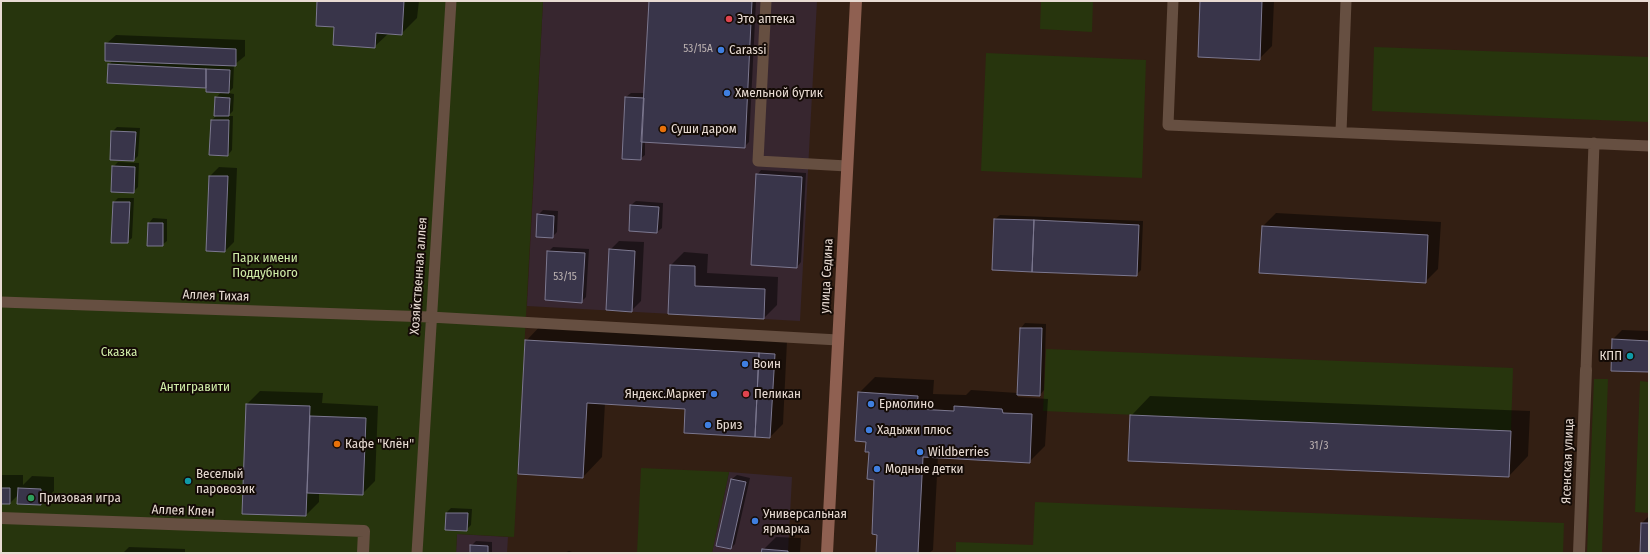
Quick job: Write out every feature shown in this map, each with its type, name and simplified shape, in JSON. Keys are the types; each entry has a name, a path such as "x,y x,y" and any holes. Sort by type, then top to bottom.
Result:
{"street":[{"name":"улица Седина","path":"827,553 856,1"},
{"name":"Ясенская улица","path":"1579,553 1586,370"},
{"name":"Аллея Клен","path":"1,518 364,531 363,553"}],"lane":[{"name":"Хозяйственная аллея","path":"417,553 430,317 451,1"},
{"path":"766,1 758,161 847,166"},
{"path":"1173,1 1168,125 1649,146"},
{"path":"1341,132 1346,1"},
{"path":"1586,370 1594,143"},
{"name":"Аллея Тихая","path":"1,302 430,317 838,340"}],"shaded area":[{"path":"543,1 817,1 800,321 527,306"},
{"name":"Универсальная ярмарка","path":"729,472 792,477 788,553 712,553"},
{"path":"457,534 508,537 507,553 456,553"}],"green space":[{"name":"Парк имени Поддубного","path":"1,1 543,1 514,537 457,534 456,553 1,553"},
{"path":"1041,1 1093,1 1092,32 1040,29"},
{"path":"1374,47 1649,57 1649,122 1372,111"},
{"path":"986,53 1146,60 1142,178 981,171"},
{"path":"1046,349 1513,368 1511,431 1043,411"},
{"path":"1594,379 1608,379 1602,553 1587,553"},
{"path":"1640,381 1649,382 1649,513 1635,512"},
{"path":"641,468 729,472 712,553 637,553"},
{"path":"1035,502 1564,523 1563,553 956,553 956,542 1033,545"}],"building":[{"path":"317,1 404,1 402,35 376,33 375,48 333,45 334,27 316,26"},
{"path":"649,1 752,1 745,148 641,142"},
{"path":"1200,1 1262,1 1260,60 1198,57"},
{"path":"105,43 236,49 236,66 105,61"},
{"path":"108,64 206,69 206,88 107,83"},
{"path":"206,69 230,70 229,93 206,92"},
{"path":"215,97 230,98 229,116 214,116"},
{"path":"625,97 644,98 641,160 622,159"},
{"path":"211,120 229,120 228,156 209,155"},
{"path":"111,131 136,132 134,161 110,160"},
{"path":"112,166 135,167 134,193 111,192"},
{"path":"756,174 802,177 797,268 751,265"},
{"path":"209,176 228,176 225,252 206,251"},
{"path":"113,202 130,202 128,243 111,243"},
{"path":"630,205 659,207 657,233 629,231"},
{"path":"537,214 554,216 553,238 536,237"},
{"path":"994,219 1034,220 1032,272 992,270"},
{"path":"1034,220 1139,225 1137,276 1032,272"},
{"path":"148,223 163,223 163,246 147,246"},
{"path":"1262,226 1428,235 1426,283 1259,273"},
{"path":"609,249 635,251 632,312 606,310"},
{"path":"547,251 585,253 582,303 545,300"},
{"path":"670,265 695,266 695,286 765,289 764,319 668,314"},
{"path":"1020,328 1042,328 1040,396 1017,395"},
{"name":"КПП","path":"1612,339 1649,341 1649,372 1611,371"},
{"path":"525,340 759,353 755,437 684,433 685,409 587,403 583,478 518,474"},
{"path":"759,353 775,354 770,438 755,437"},
{"path":"858,392 918,396 917,409 954,411 954,406 1002,409 1003,413 1032,414 1030,463 923,457 918,553 876,553 877,535 872,534 874,480 867,479 869,452 865,452 866,442 855,441"},
{"path":"246,404 310,406 306,516 242,514"},
{"path":"1130,415 1511,431 1509,477 1128,461"},
{"name":"Кафе \"Клён\"","path":"310,416 366,418 363,495 307,493"},
{"path":"731,479 746,482 731,549 716,546"},
{"path":"1,488 10,488 10,504 1,504"},
{"path":"18,488 41,489 41,505 17,504"},
{"path":"446,513 468,513 467,531 445,530"},
{"path":"1641,523 1649,523 1649,553 1640,553"},
{"path":"470,545 488,546 488,553 470,553"},
{"path":"762,549 788,551 788,553 761,553"}],"place":[{"name":"Это аптека","path":"729,19"},
{"name":"Carassi","path":"721,50"},
{"name":"Хмельной бутик","path":"727,93"},
{"name":"Суши даром","path":"663,129"},
{"name":"КПП","path":"1630,356"},
{"name":"Воин","path":"745,364"},
{"name":"Яндекс.Маркет","path":"714,394"},
{"name":"Пеликан","path":"746,394"},
{"name":"Ермолино","path":"871,404"},
{"name":"Бриз","path":"708,425"},
{"name":"Хадыжи плюс","path":"869,430"},
{"name":"Кафе \"Клён\"","path":"337,444"},
{"name":"Wildberries","path":"920,452"},
{"name":"Модные детки","path":"877,469"},
{"name":"Веселый паровозик","path":"188,481"},
{"name":"Призовая игра","path":"31,498"},
{"name":"Универсальная ярмарка","path":"755,521"}],"park label":[{"name":"Сказка","path":"119,352"},
{"name":"Антигравити","path":"195,387"}]}
